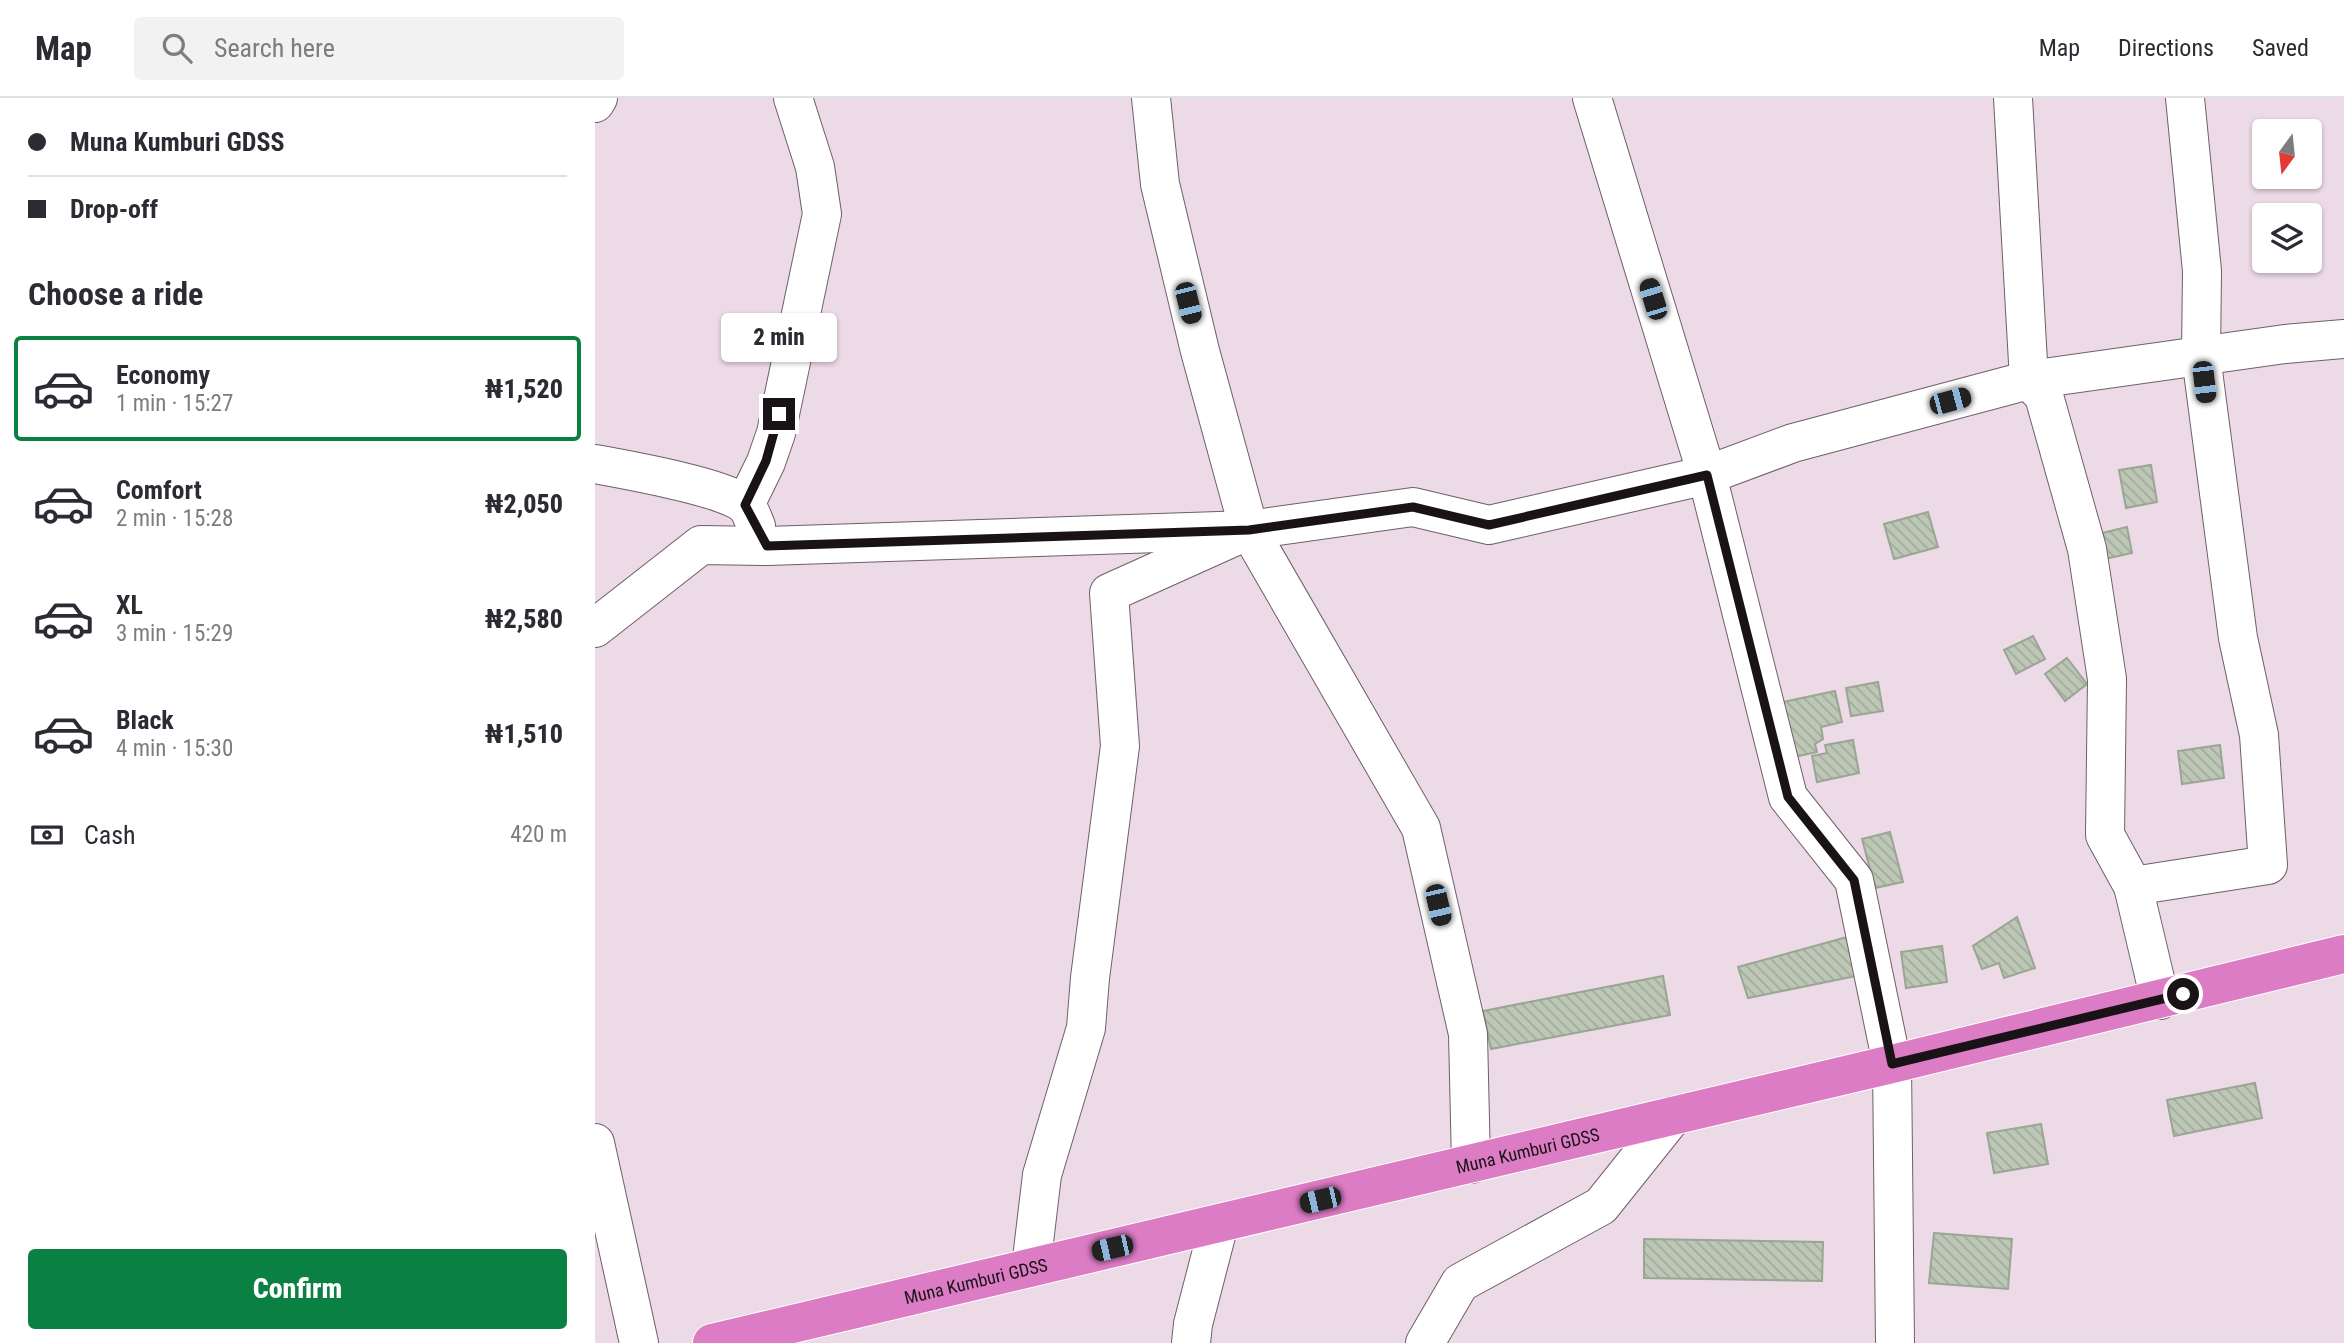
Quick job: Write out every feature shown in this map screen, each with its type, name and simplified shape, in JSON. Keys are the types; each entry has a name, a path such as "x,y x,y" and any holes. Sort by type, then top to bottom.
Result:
{"highway":[{"name":"Muna Kumburi GDSS","path":"724,1341 2344,954"}],"street":[{"path":"595,103 598,98"},
{"path":"745,505 776,433 822,214 815,167 793,98"},
{"path":"1151,98 1160,184 1200,351 1249,530 1421,828 1468,1034 1471,1164"},
{"path":"1592,98 1707,475 1788,797 1854,880 1892,1064 1895,1343"},
{"path":"2013,98 2029,380 2044,396 2087,549 2107,679 2105,835 2133,886 2160,1000"},
{"path":"2133,886 2268,864 2259,736 2238,638 2201,356 2201,271 2185,98"},
{"path":"595,628 701,545 767,546 1249,530 1413,507 1489,525 1707,475 1793,443 2029,380 2344,339"},
{"path":"595,464 707,489 745,505 767,546"},
{"path":"1031,1267 1042,1175 1086,1028 1120,746 1109,593 1249,530"},
{"path":"1425,1343 1460,1283 1601,1206 1673,1116"},
{"path":"595,1143 639,1343"},
{"path":"1191,1343 1193,1324 1219,1224"}],"building":[{"path":"2151,465 2157,502 2126,508 2119,470"},
{"path":"1928,512 1938,547 1894,559 1884,524"},
{"path":"2127,527 2132,553 2100,560 2094,535"},
{"path":"2033,636 2045,659 2016,674 2004,650"},
{"path":"2067,658 2087,684 2065,701 2045,674"},
{"path":"1878,682 1883,711 1851,716 1846,688"},
{"path":"1835,691 1842,722 1821,727 1823,739 1815,744 1817,752 1794,757 1783,702"},
{"path":"1853,740 1859,773 1817,782 1812,756 1827,753 1825,745"},
{"path":"2220,745 2224,778 2182,784 2178,751"},
{"path":"1890,832 1903,882 1875,888 1862,839"},
{"path":"2017,917 2035,968 2004,978 1999,963 1982,969 1973,946"},
{"path":"1847,937 1856,976 1748,998 1738,967"},
{"path":"1942,946 1947,982 1906,988 1901,952"},
{"path":"1663,976 1670,1015 1491,1049 1483,1011"},
{"path":"2255,1083 2262,1118 2174,1136 2167,1100"},
{"path":"2041,1124 2048,1164 1994,1173 1987,1133"},
{"path":"1934,1233 2012,1239 2008,1289 1929,1283"},
{"path":"1644,1239 1823,1242 1822,1281 1644,1278"}],"route":[{"path":"779,414 776,433 766,461 745,505 767,546 1249,530 1413,507 1489,525 1707,475 1788,797 1854,880 1892,1064 2183,994"}]}
